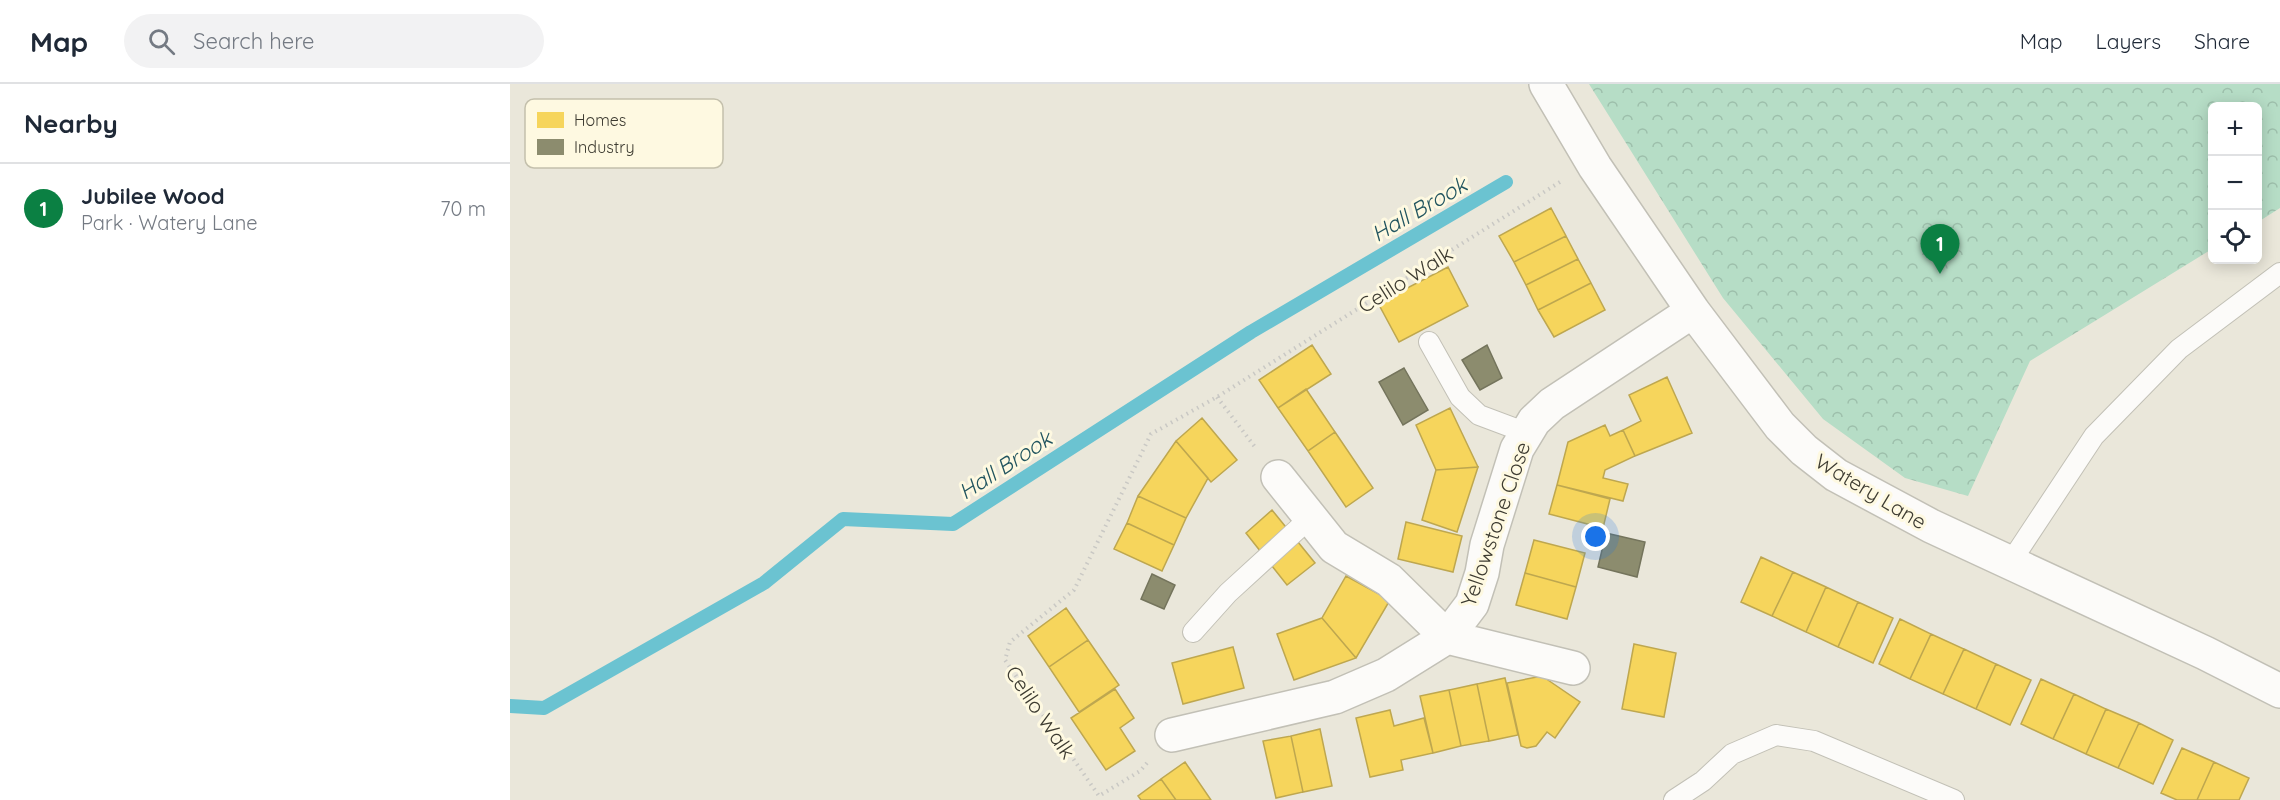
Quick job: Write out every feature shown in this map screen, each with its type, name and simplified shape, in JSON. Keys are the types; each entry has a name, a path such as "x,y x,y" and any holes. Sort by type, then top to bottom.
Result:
{"street":[{"name":"Watery Lane","path":"1546,84 1595,167 1693,311 1780,426 1804,450 1836,475 1931,526 2205,652 2280,691"},
{"name":"Yellowstone Close","path":"1172,735 1335,697 1386,675 1447,637 1472,604 1517,449 1534,421 1552,404 1693,311"},
{"name":"Yellowstone Close","path":"1278,477 1334,547 1389,580 1447,637"},
{"path":"1447,637 1573,668"}],"lane":[{"path":"2010,563 2094,436 2179,349 2280,273"},
{"path":"1429,342 1460,398 1479,416 1527,433"},
{"path":"1193,632 1228,593 1311,517"},
{"path":"1674,800 1703,781 1732,754 1776,735 1814,741 1954,800"}],"path":[{"name":"Celilo Walk","path":"1172,735 1140,771 1099,796 1005,660 1010,642 1074,590 1151,434 1218,398 1557,183 1595,167"},
{"path":"1218,398 1278,477"}],"green space":[{"path":"1589,84 2280,84 2280,208 2262,219 2262,102 2208,102 2208,251 2030,361 1968,496 1905,478 1823,419 1723,298"}],"building: Homes":[{"path":"1551,208 1566,236 1514,262 1499,236"},
{"path":"1566,236 1578,259 1526,285 1514,262"},
{"path":"1578,259 1591,283 1538,310 1526,285"},
{"path":"1448,267 1468,306 1399,342 1378,303"},
{"path":"1591,283 1605,310 1554,337 1538,310"},
{"path":"1312,345 1331,374 1278,408 1259,380"},
{"path":"1667,377 1692,433 1635,456 1623,430 1641,421 1629,395"},
{"path":"1306,389 1335,432 1308,451 1278,408"},
{"path":"1450,408 1478,467 1436,470 1416,425"},
{"path":"1202,418 1237,460 1211,482 1176,441"},
{"path":"1605,425 1610,436 1623,430 1635,456 1605,470 1603,478 1628,484 1623,501 1557,485 1568,442"},
{"path":"1335,432 1373,488 1346,507 1308,451"},
{"path":"1176,441 1208,478 1186,518 1138,496"},
{"path":"1478,467 1457,532 1422,520 1436,470"},
{"path":"1557,485 1610,499 1603,528 1549,514"},
{"path":"1138,496 1186,518 1174,545 1127,523"},
{"path":"1272,510 1315,563 1287,585 1246,533"},
{"path":"1406,522 1462,536 1453,572 1398,559"},
{"path":"1127,523 1174,545 1162,571 1114,549"},
{"path":"1534,540 1585,553 1576,587 1525,573"},
{"path":"1761,557 1793,572 1772,616 1741,602"},
{"path":"1793,572 1826,587 1806,632 1772,616"},
{"path":"1525,573 1576,587 1567,619 1516,605"},
{"path":"1346,576 1390,600 1356,658 1322,618"},
{"path":"1826,587 1858,602 1838,647 1806,632"},
{"path":"1858,602 1893,618 1873,663 1838,647"},
{"path":"1066,608 1088,640 1049,667 1028,636"},
{"path":"1322,618 1356,658 1294,680 1277,634"},
{"path":"1900,619 1931,634 1910,679 1879,664"},
{"path":"1931,634 1964,649 1943,694 1910,679"},
{"path":"1088,640 1119,685 1079,712 1049,667"},
{"path":"1634,644 1676,653 1664,717 1622,709"},
{"path":"1233,647 1244,688 1183,704 1172,663"},
{"path":"1964,649 1996,664 1976,709 1943,694"},
{"path":"1996,664 2031,680 2010,725 1976,709"},
{"path":"1542,676 1580,702 1555,738 1547,732 1536,746 1527,748 1521,746 1507,683"},
{"path":"1505,678 1518,735 1489,741 1477,684"},
{"path":"2041,679 2074,694 2053,739 2021,724"},
{"path":"1477,684 1489,741 1461,746 1449,690"},
{"path":"1115,689 1134,718 1120,728 1135,751 1106,770 1071,718"},
{"path":"1449,690 1461,746 1433,753 1420,696"},
{"path":"2074,694 2106,709 2086,754 2053,739"},
{"path":"2106,709 2139,723 2118,768 2086,754"},
{"path":"1390,710 1394,726 1424,718 1433,753 1401,760 1403,770 1370,777 1356,718"},
{"path":"2139,723 2173,740 2153,784 2118,768"},
{"path":"1320,729 1332,786 1303,792 1291,736"},
{"path":"1291,736 1303,792 1276,798 1263,741"},
{"path":"2182,748 2214,762 2197,800 2177,800 2161,793"},
{"path":"1185,762 1211,800 1176,800 1161,779"},
{"path":"2214,762 2249,778 2239,800 2197,800"},
{"path":"1161,779 1176,800 1141,800 1138,796"}],"building: Industry":[{"path":"1487,345 1502,378 1480,390 1462,360"},
{"path":"1404,368 1428,410 1403,425 1379,382"},
{"path":"1606,533 1645,542 1637,577 1598,567"},
{"path":"1152,574 1175,585 1164,609 1141,599"}],"waterway":[{"name":"Hall Brook","path":"510,706 544,708 764,583 843,519 953,524 1251,332 1506,182"}],"place":[{"name":"Jubilee Wood","path":"1940,274"}]}
